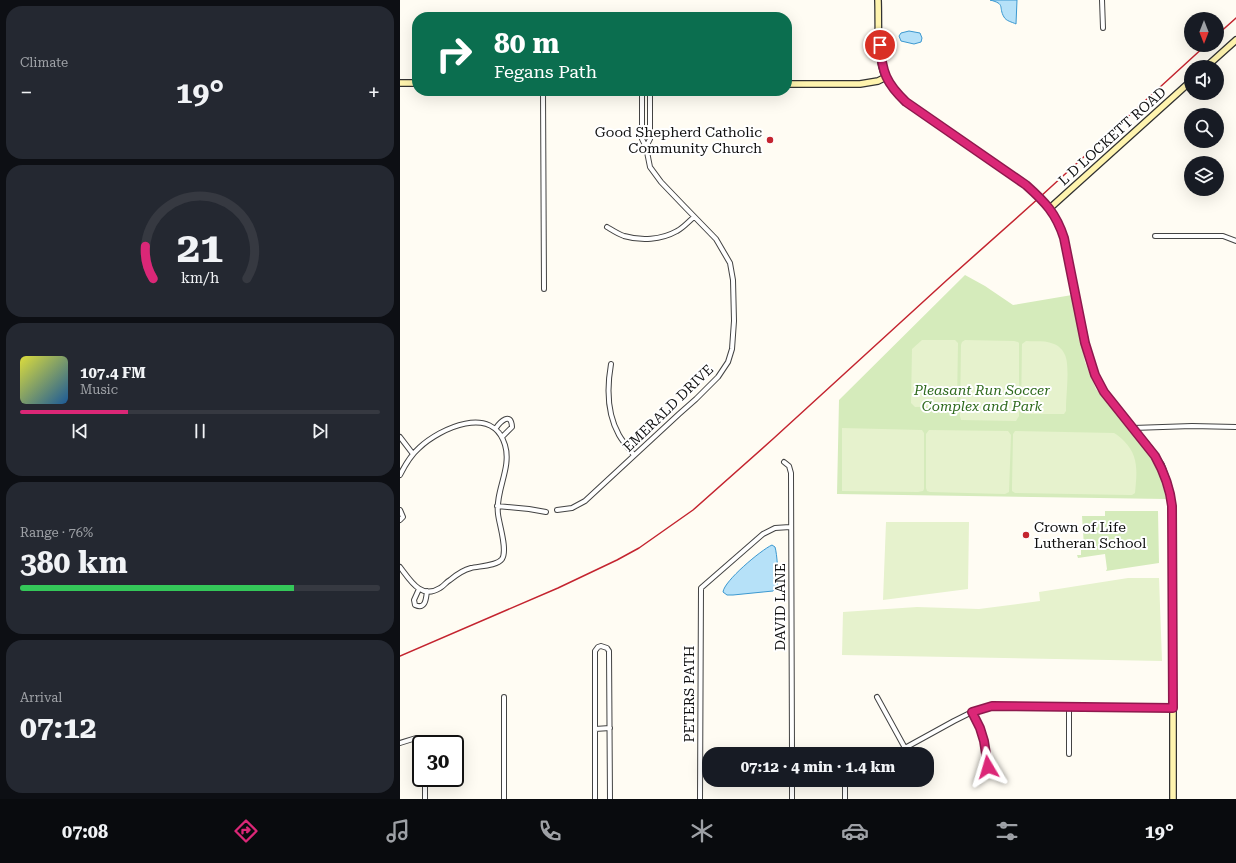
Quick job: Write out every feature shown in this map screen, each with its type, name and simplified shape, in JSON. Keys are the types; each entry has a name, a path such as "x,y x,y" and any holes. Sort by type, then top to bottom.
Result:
{"main road":[{"path":"878,0 881,59 886,77 892,86 906,102 1026,185 1050,208 1055,215 1064,238 1085,343 1093,370 1104,392 1161,465 1168,485 1172,506 1174,799"},
{"path":"1214,60 1236,40"},
{"path":"792,84 860,84 878,81 886,77"},
{"path":"400,83 412,83"},
{"name":"L D LOCKETT ROAD","path":"1050,208 1184,87"}],"street":[{"path":"1102,0 1103,28"},
{"path":"543,96 544,289"},
{"name":"EMERALD DRIVE","path":"557,510 572,508 585,501 718,377 725,368 730,356 734,321 733,280 730,263 716,239 661,182 650,167 646,147 642,139 642,96"},
{"name":"EMERALD DRIVE","path":"646,147 650,140 650,96"},
{"path":"607,227 622,236 652,239 663,237 677,231 694,217"},
{"path":"1155,236 1223,236 1236,241"},
{"path":"611,364 609,376 609,403 611,412 619,435 634,455"},
{"path":"496,428 503,420 509,419 511,421 512,427 502,437"},
{"path":"400,475 413,454 426,442 448,428 470,422 487,424 496,428 502,437 507,454 497,506 504,543 504,553 501,560 470,568 460,573 440,588 432,591 419,589 411,582 400,567"},
{"path":"1133,428 1192,426 1236,427"},
{"path":"400,437 413,454"},
{"name":"DAVID LANE","path":"784,462 789,466 791,473 792,747"},
{"path":"497,506 546,512"},
{"path":"400,510 403,517 400,520"},
{"name":"PETERS PATH","path":"700,799 701,588 763,534 775,528 790,527"},
{"path":"419,589 414,600 415,605 417,606 422,606 424,604 427,591"},
{"path":"594,799 595,651 601,646 607,648 609,651 610,799"},
{"path":"504,697 504,799"},
{"path":"877,697 904,747"},
{"path":"907,747 972,712 992,706 1173,708"},
{"path":"1069,707 1069,754"},
{"path":"972,712 980,728 984,741 988,767"},
{"path":"595,729 610,728"},
{"path":"400,743 412,739"},
{"path":"425,787 425,799"},
{"path":"792,787 792,799"},
{"path":"845,787 845,799"}],"green space":[{"name":"Pleasant Run Soccer Complex and Park","path":"965,275 985,286 1013,305 1072,295 1085,362 1096,389 1125,420 1159,468 1166,499 837,494 839,400"},
{"path":"922,340 955,340 958,343 957,403 955,406 915,407 911,403 912,349"},
{"path":"965,340 1014,341 1019,343 1019,416 1016,421 961,420 961,345"},
{"path":"1026,341 1051,343 1059,347 1064,353 1068,373 1066,411 1064,414 1025,414 1021,411 1022,344"},
{"path":"842,428 922,430 924,433 923,491 842,491"},
{"path":"929,430 1008,431 1011,435 1009,492 1005,494 927,491 926,434"},
{"path":"1015,431 1114,433 1129,447 1135,459 1135,493 1129,495 1015,493 1012,491 1012,486 1013,434"},
{"path":"1105,511 1158,511 1159,563 1106,571 1105,554 1078,558 1077,555 1081,555 1081,547 1084,546 1082,516 1105,516"},
{"path":"886,522 969,522 968,589 883,600"},
{"path":"1128,578 1159,578 1162,661 842,655 843,612 917,607 979,609 1040,601 1039,592"}],"water":[{"path":"990,0 1017,0 1016,24 1005,18 1002,14 1000,4"},
{"path":"909,31 920,33 922,38 921,42 914,44 901,41 899,36 901,33"},
{"path":"772,545 775,547 778,572 778,583 773,591 733,595 727,595 723,592 725,587 736,574 752,559"}],"railway":[{"path":"1224,29 1236,18"},
{"path":"400,656 558,588 617,560 639,548 693,510 1198,52"}],"place":[{"name":"Good Shepherd Catholic Community Church","path":"770,140"},
{"name":"Crown of Life Lutheran School","path":"1026,535"}],"route":[{"path":"880,45 881,59 886,77 906,102 1026,185 1040,197 1055,215 1064,238 1085,343 1095,375 1104,392 1161,465 1168,485 1172,506 1173,708 992,706 972,712 980,728 984,741 988,767"}]}
